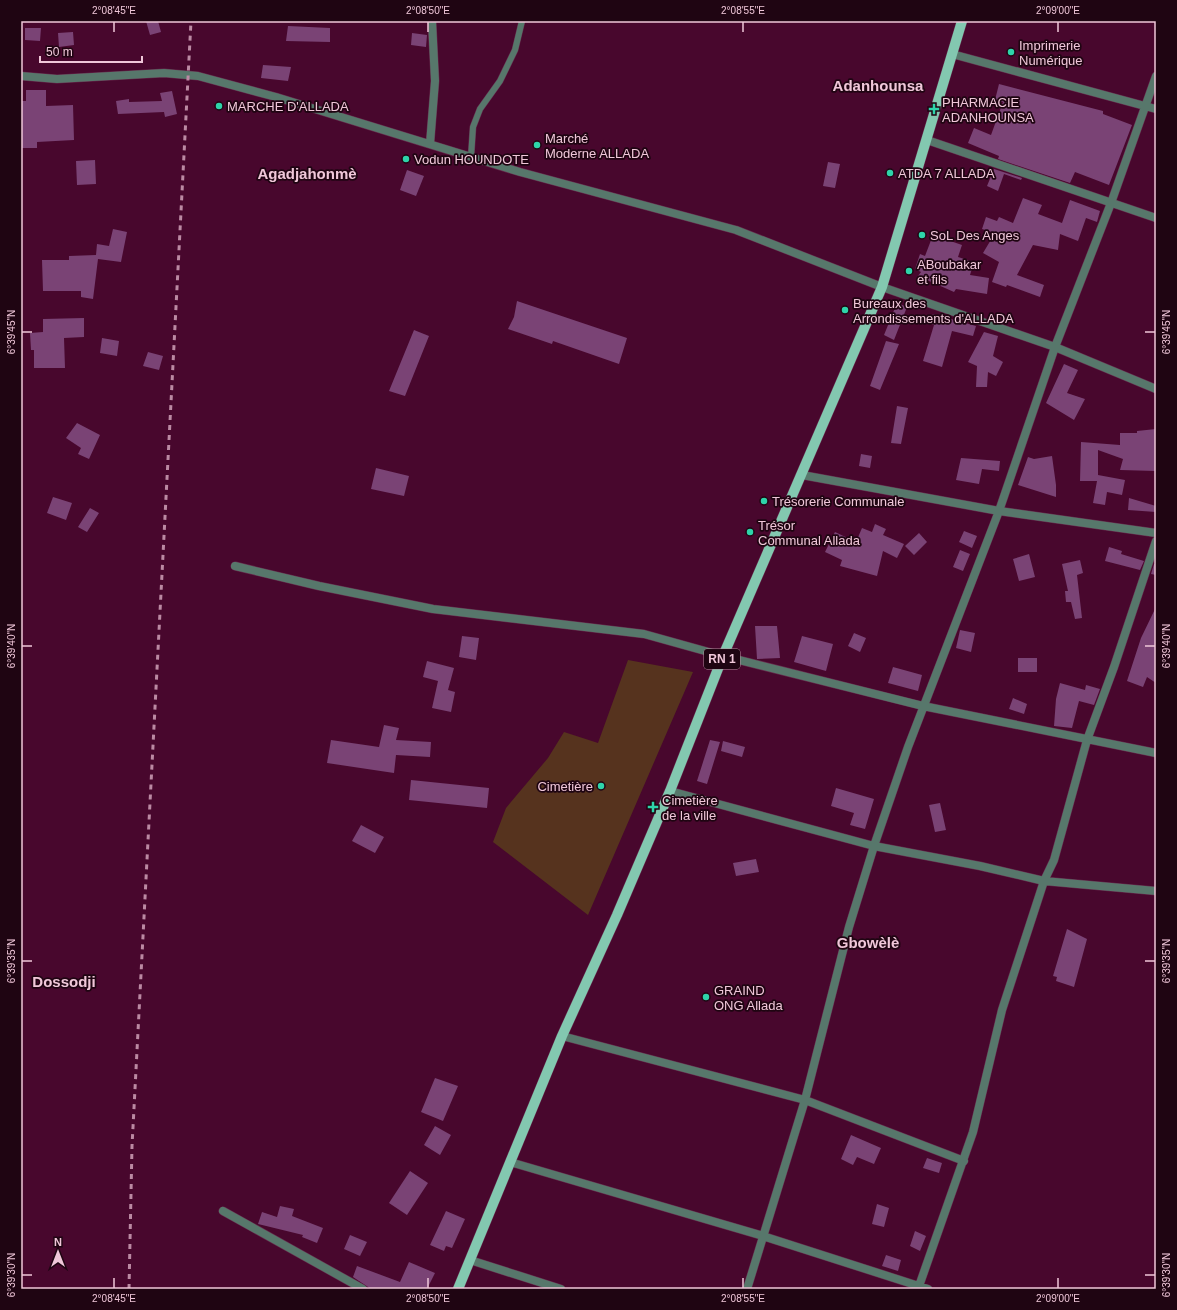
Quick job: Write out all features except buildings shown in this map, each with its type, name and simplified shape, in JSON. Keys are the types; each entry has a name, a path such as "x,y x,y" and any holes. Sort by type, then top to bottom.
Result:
{"main road":[{"name":"RN 1","path":"458,1289 562,1036 617,915 670,791 723,656 882,287 962,21"}],"street":[{"path":"430,144 436,81 432,21"},
{"path":"952,54 1156,109"},
{"path":"21,76 57,79 164,73 198,76 472,157 736,230 882,287 1055,347 1156,389"},
{"path":"747,1289 805,1100 849,927 874,846 923,706 999,511 1055,347 1111,203 1156,76"},
{"path":"927,140 1156,218"},
{"path":"802,475 999,511 1156,532"},
{"path":"919,1287 973,1132 1002,1010 1044,881 1054,860 1087,740 1114,667 1156,541"},
{"path":"235,566 319,586 433,609 644,634 723,656 923,706 1156,753"},
{"path":"670,791 874,846 980,866 1044,881 1156,891"},
{"path":"562,1036 805,1100 964,1161"},
{"path":"510,1162 763,1236 928,1289"},
{"path":"223,1211 363,1289"},
{"path":"470,1260 561,1289"}],"lane":[{"path":"472,157 473,127 480,109 500,81 515,50 520,35 522,21"}],"shaded area":[{"path":"628,660 693,672 588,915 493,842 506,808 548,758 564,732 598,743"}],"railway":[{"path":"129,1289 132,1146 191,21"}],"place":[{"name":"Imprimerie Numérique","path":"1011,52"},
{"name":"MARCHE D'ALLADA","path":"219,106"},
{"name":"PHARMACIE ADANHOUNSA","path":"934,109"},
{"name":"Marché Moderne ALLADA","path":"537,145"},
{"name":"Vodun HOUNDOTE","path":"406,159"},
{"name":"ATDA 7 ALLADA","path":"890,173"},
{"name":"SoL Des Anges","path":"922,235"},
{"name":"ABoubakar et fils","path":"909,271"},
{"name":"Bureaux des Arrondissements d'ALLADA","path":"845,310"},
{"name":"Trésorerie Communale","path":"764,501"},
{"name":"Trésor Communal Allada","path":"750,532"},
{"name":"Cimetière","path":"601,786"},
{"name":"Cimetière de la ville","path":"653,807"},
{"name":"GRAIND ONG Allada","path":"706,997"}],"district":[{"name":"Adanhounsa","path":"878,86"},
{"name":"Agadjahonmè","path":"307,174"},
{"name":"Gbowèlè","path":"868,943"},
{"name":"Dossodji","path":"64,982"}]}
